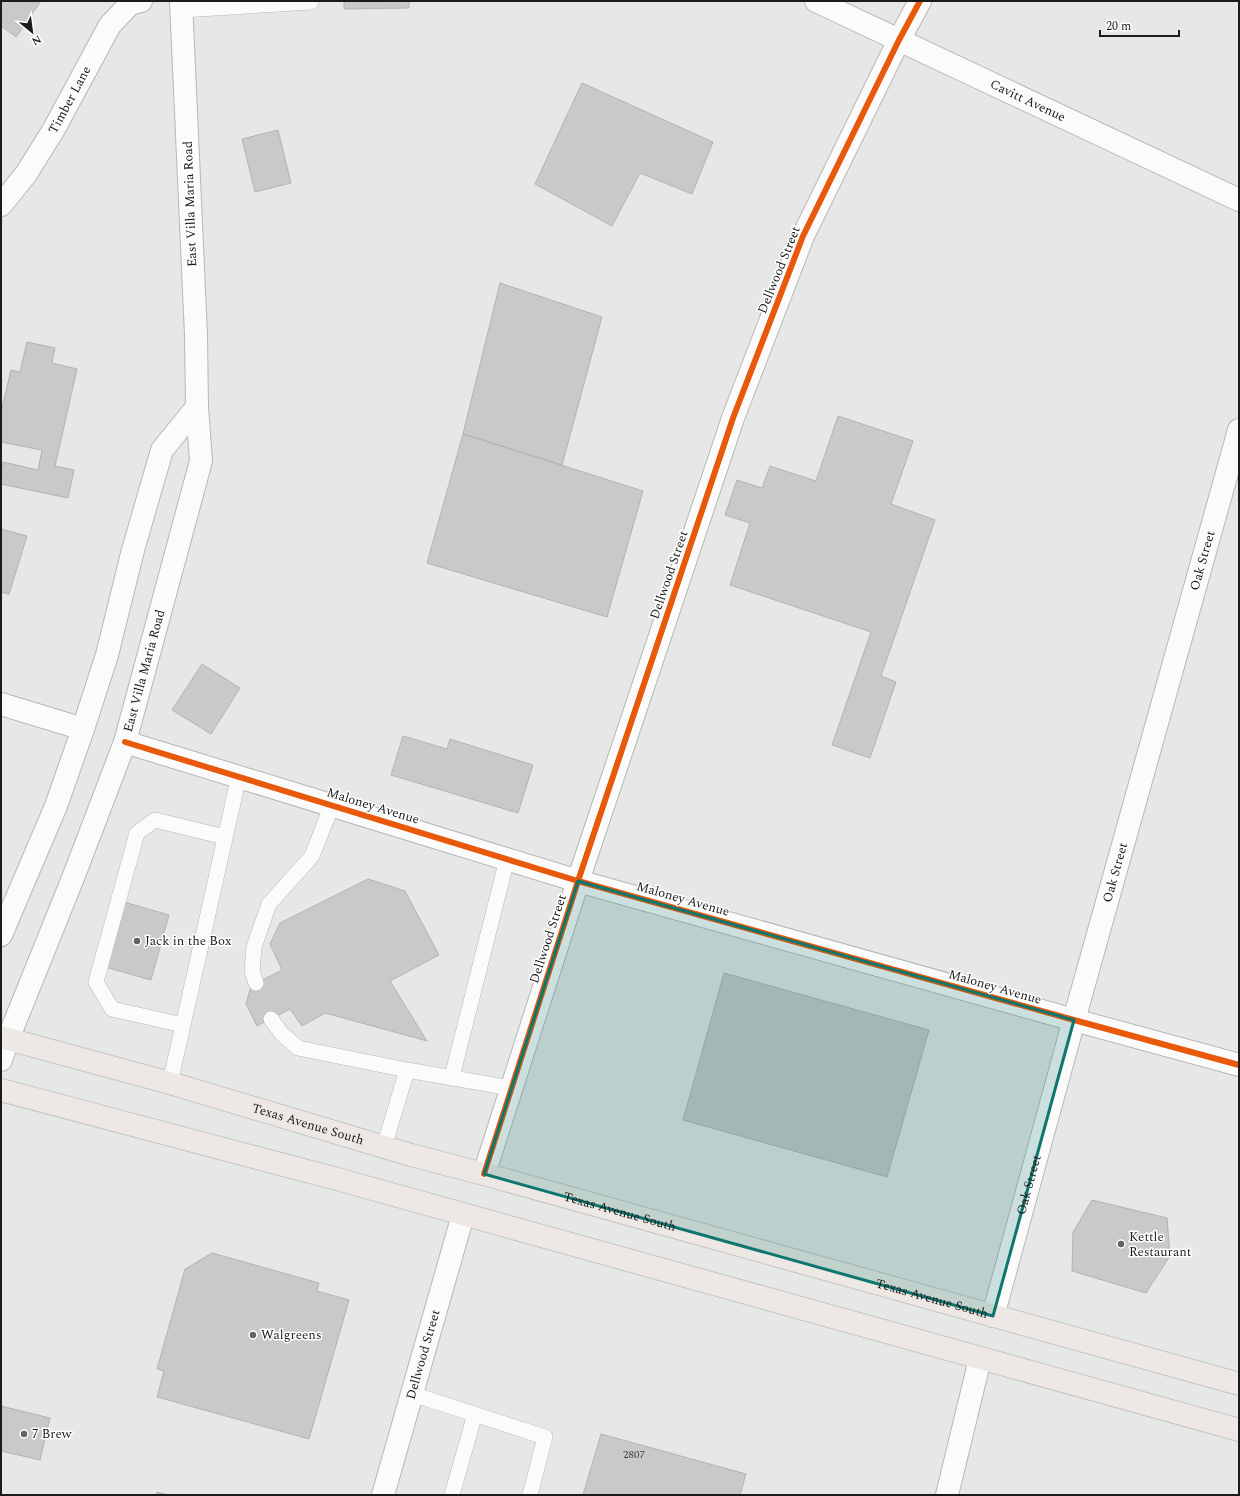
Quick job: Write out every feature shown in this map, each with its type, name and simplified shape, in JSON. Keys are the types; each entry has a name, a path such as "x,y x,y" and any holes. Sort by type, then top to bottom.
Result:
{"main road":[{"name":"Texas Avenue South","path":"4,1038 170,1083 384,1147 1239,1384"},
{"path":"1,1090 330,1177 1239,1430"}],"street":[{"name":"Timber Lane","path":"1,205 26,174 54,129 110,25 130,4 141,1"},
{"name":"Cavitt Avenue","path":"816,1 1239,200"},
{"name":"Dellwood Street","path":"484,1174 578,881 733,418 803,236 899,40 920,1"},
{"name":"East Villa Maria Road","path":"1,1060 4,1038 74,878 125,742 201,461 197,407 196,335 182,6"},
{"path":"1,935 56,806 83,729 107,655 133,550 162,450 197,407"},
{"name":"Oak Street","path":"993,1316 1239,430"},
{"path":"1,704 83,729"},
{"name":"Maloney Avenue","path":"125,742 578,881 1239,1065"},
{"name":"Dellwood Street","path":"383,1495 463,1215"},
{"path":"947,1495 980,1359"}],"lane":[{"path":"182,6 311,1"},
{"path":"170,1083 239,776"},
{"path":"256,983 252,972 254,947 269,904 312,856 332,805"},
{"path":"183,1025 112,1010 96,982 137,833 155,820 226,837"},
{"path":"452,1077 506,859"},
{"path":"271,1019 282,1034 298,1048 407,1070 511,1088"},
{"path":"384,1147 407,1070"},
{"path":"412,1394 545,1437 530,1495"},
{"path":"452,1495 475,1414"}],"highlighted area":[{"path":"578,881 1074,1020 993,1316 484,1174"}],"building":[{"path":"1,1 41,1 16,37 1,26"},
{"path":"344,1 409,1 409,8 344,9"},
{"path":"582,83 713,142 692,194 640,173 612,226 535,184"},
{"path":"278,130 291,183 255,192 242,139"},
{"path":"500,283 602,317 562,465 463,434"},
{"path":"27,342 55,348 52,363 77,369 55,466 74,470 68,498 1,484 3,462 38,470 42,450 1,442 1,412 11,370 20,372"},
{"path":"838,416 913,441 891,504 935,520 881,676 896,682 870,758 832,745 871,632 730,585 750,523 725,515 737,480 762,488 770,466 816,481"},
{"path":"463,434 643,491 607,617 427,563"},
{"path":"1,529 27,536 9,594 1,592"},
{"path":"202,664 240,688 211,734 172,710"},
{"path":"403,736 447,749 450,739 533,765 518,813 391,775"},
{"path":"368,879 405,891 439,955 390,981 427,1041 325,1013 302,1026 290,1009 257,1026 246,1004 251,986 282,970 270,944 280,923"},
{"name":"Jack in the Box","path":"124,902 169,915 151,980 105,967"},
{"path":"724,973 929,1030 887,1177 683,1120"},
{"name":"Kettle Restaurant","path":"1092,1200 1167,1218 1170,1256 1146,1293 1072,1271 1073,1232"},
{"name":"Walgreens","path":"212,1253 319,1283 317,1291 349,1300 309,1439 157,1397 164,1371 157,1369 185,1269"},
{"name":"7 Brew","path":"1,1406 50,1418 40,1460 1,1451"},
{"path":"601,1434 746,1474 740,1495 583,1495"},
{"path":"157,1492 168,1495 156,1495"}],"cycle path":[{"path":"484,1174 578,881 733,418 803,236 899,40 920,1"},
{"path":"125,742 578,881 1239,1065"}],"place":[{"name":"Jack in the Box","path":"137,941"},
{"name":"Kettle Restaurant","path":"1121,1244"},
{"name":"Walgreens","path":"253,1335"},
{"name":"7 Brew","path":"24,1434"}]}
